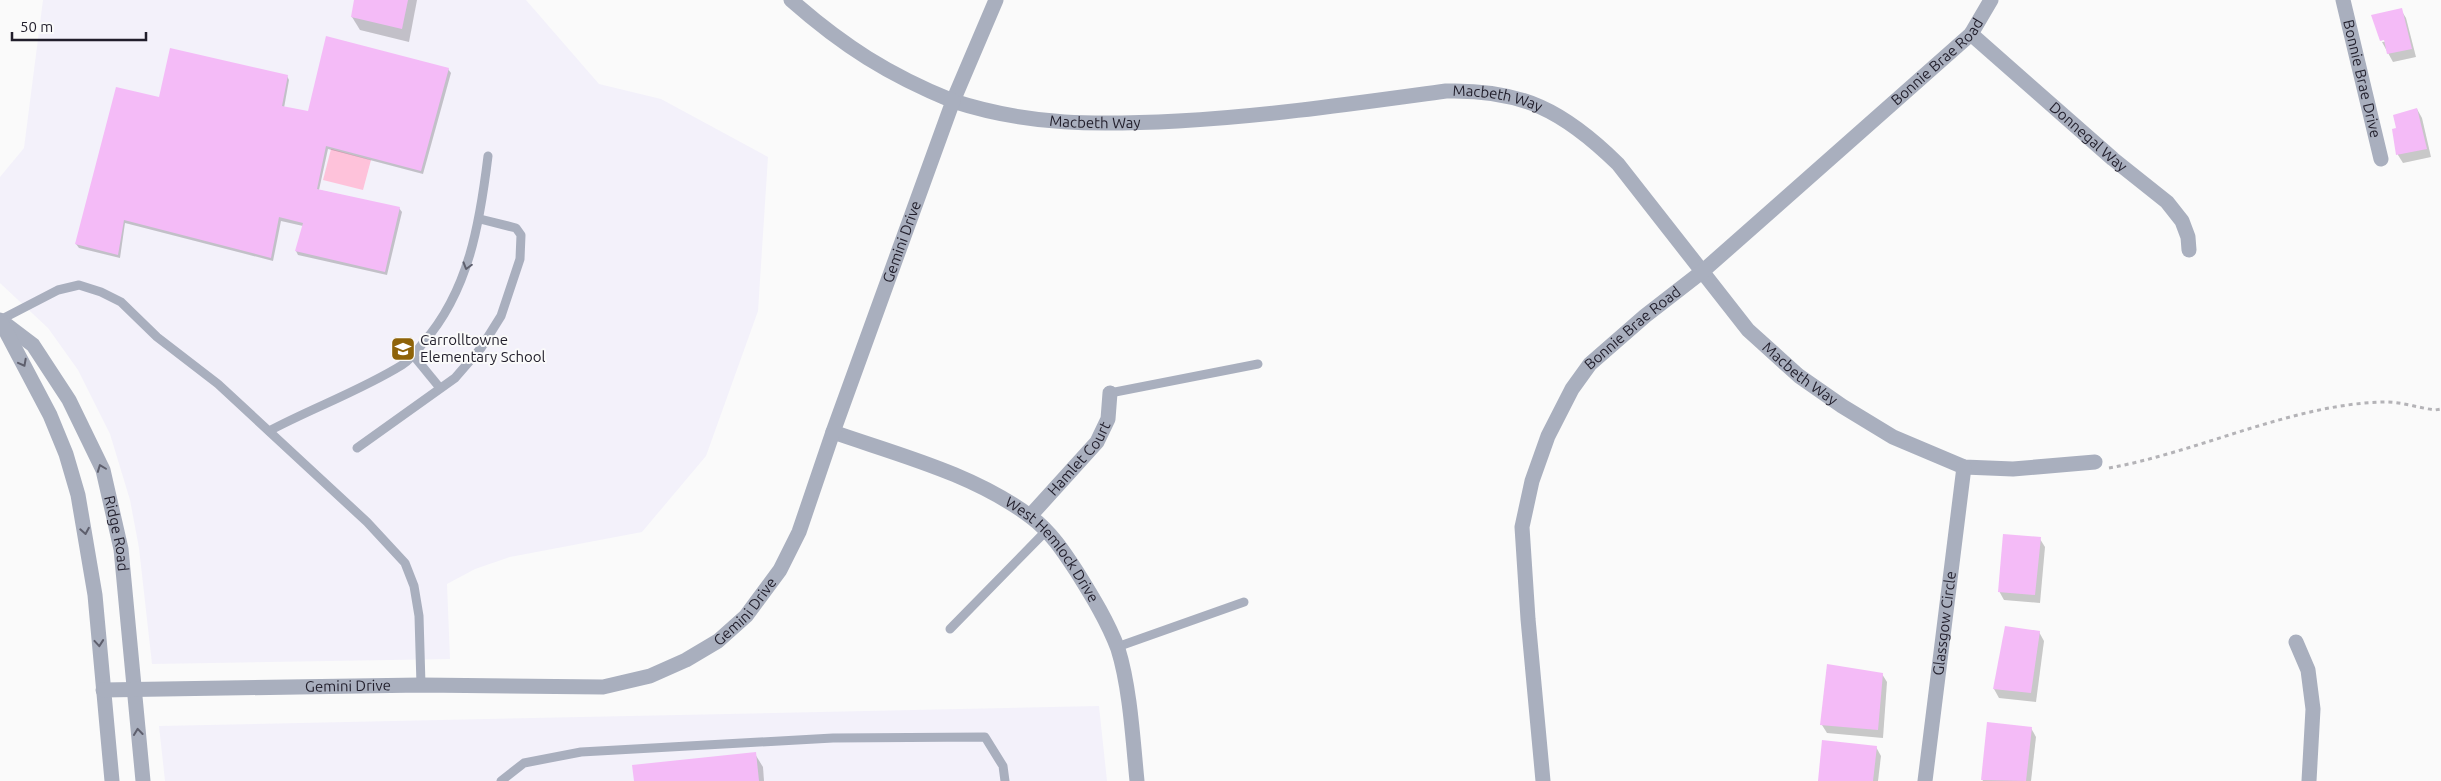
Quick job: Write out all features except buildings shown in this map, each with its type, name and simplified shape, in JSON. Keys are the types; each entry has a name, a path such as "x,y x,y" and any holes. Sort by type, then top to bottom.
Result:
{"street":[{"name":"Macbeth Way","path":"792,0 824,29 873,63 907,82 953,101 990,113 1063,124 1245,117 1446,91 1477,90 1523,99 1556,112 1594,140 1618,164 1748,330 1799,376 1842,406 1893,437 1964,467 2013,469 2095,462"},
{"name":"Gemini Drive","path":"103,690 421,685 603,687 650,676 686,660 718,641 746,616 780,570 799,532 833,432 953,101 996,0"},
{"name":"Bonnie Brae Road","path":"1543,781 1528,619 1522,527 1532,481 1555,420 1580,376 1590,364 1645,316 1703,271 1971,34 1991,0"},
{"name":"Bonnie Brae Drive","path":"2344,0 2381,159"},
{"name":"Donnegal Way","path":"1971,34 2114,159 2167,202 2182,221 2188,237 2189,250"},
{"name":"Ridge Road","path":"0,320 33,345 70,400 103,470 121,549 143,781"},
{"name":"Ridge Road","path":"0,320 50,414 66,454 78,495 95,595 112,781"},
{"name":"Hamlet Court","path":"1030,516 1097,442 1108,419 1110,392"},
{"name":"West Hemlock Drive","path":"833,432 944,471 987,491 1030,516 1047,530 1082,580 1102,614 1117,647 1125,686 1137,781"},
{"name":"Glassgow Circle","path":"1925,781 1964,467"},
{"path":"2296,642 2308,670 2313,709 2309,781"}],"lane":[{"path":"269,431 404,364 442,320 465,274 480,219 488,156"},
{"path":"357,448 455,378 481,348 501,316 520,259 521,235 516,228 480,219"},
{"path":"0,320 58,290 79,285 101,292 121,302 157,337 218,384 367,522 405,563 414,586 419,616 421,685"},
{"path":"413,355 440,388"},
{"path":"1110,392 1258,364"},
{"path":"950,629 1047,530"},
{"path":"1117,647 1244,602"},
{"path":"501,781 524,763 581,752 833,738 985,737 1003,766 1005,781"}],"path":[{"path":"2095,462 2108,469 2142,462 2311,413 2351,405 2387,402 2435,410 2441,409"}],"shaded area":[{"name":"Carrolltowne Elementary School","path":"43,0 526,0 599,84 661,99 768,157 758,311 706,456 642,532 510,557 475,569 447,584 450,659 152,664 139,548 130,500 110,434 78,370 48,328 0,283 0,177 24,148"},
{"path":"331,149 371,160 363,190 323,180"},
{"path":"1099,706 1107,781 165,781 159,726"}],"place":[{"name":"Carrolltowne Elementary School","path":"403,349"}]}
